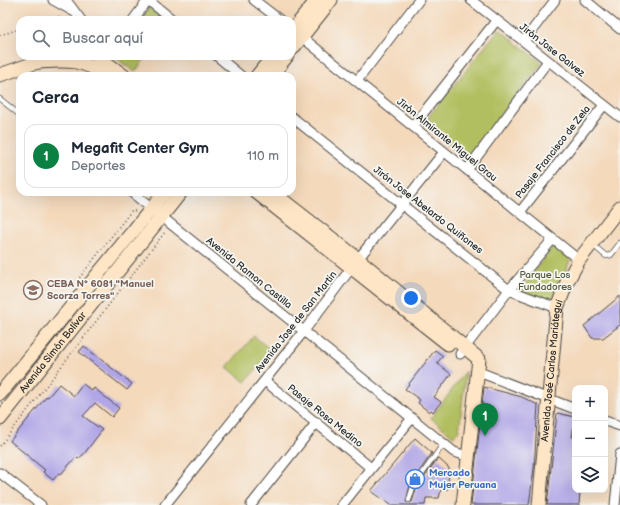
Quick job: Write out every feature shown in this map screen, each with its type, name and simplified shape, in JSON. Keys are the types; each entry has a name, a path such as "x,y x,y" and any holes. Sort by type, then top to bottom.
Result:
{"street":[{"path":"53,0 74,12"},
{"path":"66,0 78,16"},
{"path":"136,16 148,0 168,16"},
{"path":"254,0 275,16"},
{"path":"296,31 317,0"},
{"path":"296,31 332,0"},
{"path":"357,81 419,0"},
{"name":"Jirón Jose Galvez","path":"471,0 620,117"},
{"path":"524,41 555,0"},
{"path":"586,0 620,30"},
{"path":"413,126 496,21"},
{"name":"Jirón Almirante Miguel Grau","path":"296,33 579,260"},
{"path":"0,75 44,60"},
{"path":"222,60 236,72"},
{"path":"260,72 270,60"},
{"path":"274,72 284,60"},
{"path":"38,62 79,61 100,65 115,72"},
{"path":"467,170 548,61"},
{"name":"Pasaje Francisco de Zela","path":"520,212 604,105"},
{"name":"Jirón Jose Abelardo Quiñones","path":"296,120 509,290 557,308"},
{"name":"Avenida Jose de San Martin","path":"165,505 304,332 354,264 444,152"},
{"name":"Avenida Ramon Castilla","path":"136,196 454,452 467,456"},
{"name":"Avenida Simón Bolívar","path":"0,394 34,352 162,216 164,196"},
{"name":"Avenida Simón Bolívar","path":"0,419 178,196"},
{"path":"261,196 354,264 463,350 474,365 478,372 467,456 463,505"},
{"path":"277,196 354,264"},
{"name":"Avenida José Carlos Mariátegui","path":"539,505 557,308 567,282 579,260 619,210"},
{"path":"463,350 509,290 553,239"},
{"path":"34,352 46,361"},
{"path":"478,372 572,408"},
{"name":"Pasaje Rosa Medino","path":"265,381 317,422 371,468"},
{"path":"342,505 412,418"},
{"path":"251,505 317,422"},
{"path":"608,422 620,426"},
{"path":"615,505 620,454"},
{"path":"0,473 41,505"}],"lane":[{"path":"0,99 16,112"},
{"path":"592,244 606,256 611,255 620,243"},
{"path":"409,500 412,487 444,444"}],"path":[{"path":"0,35 16,30"},
{"path":"0,446 162,216"}],"green space":[{"path":"149,8 159,16 142,16"},
{"path":"499,29 542,63 466,158 423,124"},
{"path":"118,60 144,60 135,72"},
{"name":"Parque Los Fundadores","path":"552,247 558,249 571,258 554,302 524,292 522,289"},
{"path":"254,336 272,351 245,382 227,367"},
{"path":"466,371 459,431 453,436 431,418"}],"building":[{"path":"620,296 620,325 603,338 592,338 584,326"},
{"path":"84,346 132,384 127,390 79,352"},
{"path":"435,350 443,356 437,363 451,374 434,397 441,402 433,412 431,410 429,412 418,403 420,400 405,389"},
{"path":"59,384 74,396 83,384 92,391 94,388 119,408 112,417 95,403 83,416 102,430 84,454 78,459 76,457 61,474 59,473 53,480 43,472 45,470 10,441 47,396 48,397"},
{"path":"484,387 522,397 538,405 534,468 529,505 471,505"},
{"path":"557,413 572,416 572,493 580,493 579,505 547,505"},
{"name":"Mercado Mujer Peruana","path":"415,438 432,453 410,485 406,502 412,502 416,489 438,458 449,468 448,489 441,490 439,498 426,498 425,505 391,505 371,491"}],"place":[{"name":"CEBA N° 6081 \"Manuel Scorza Torres\"","path":"33,290"},
{"name":"Megafit Center Gym","path":"485,436"},
{"name":"Mercado Mujer Peruana","path":"415,479"}]}
